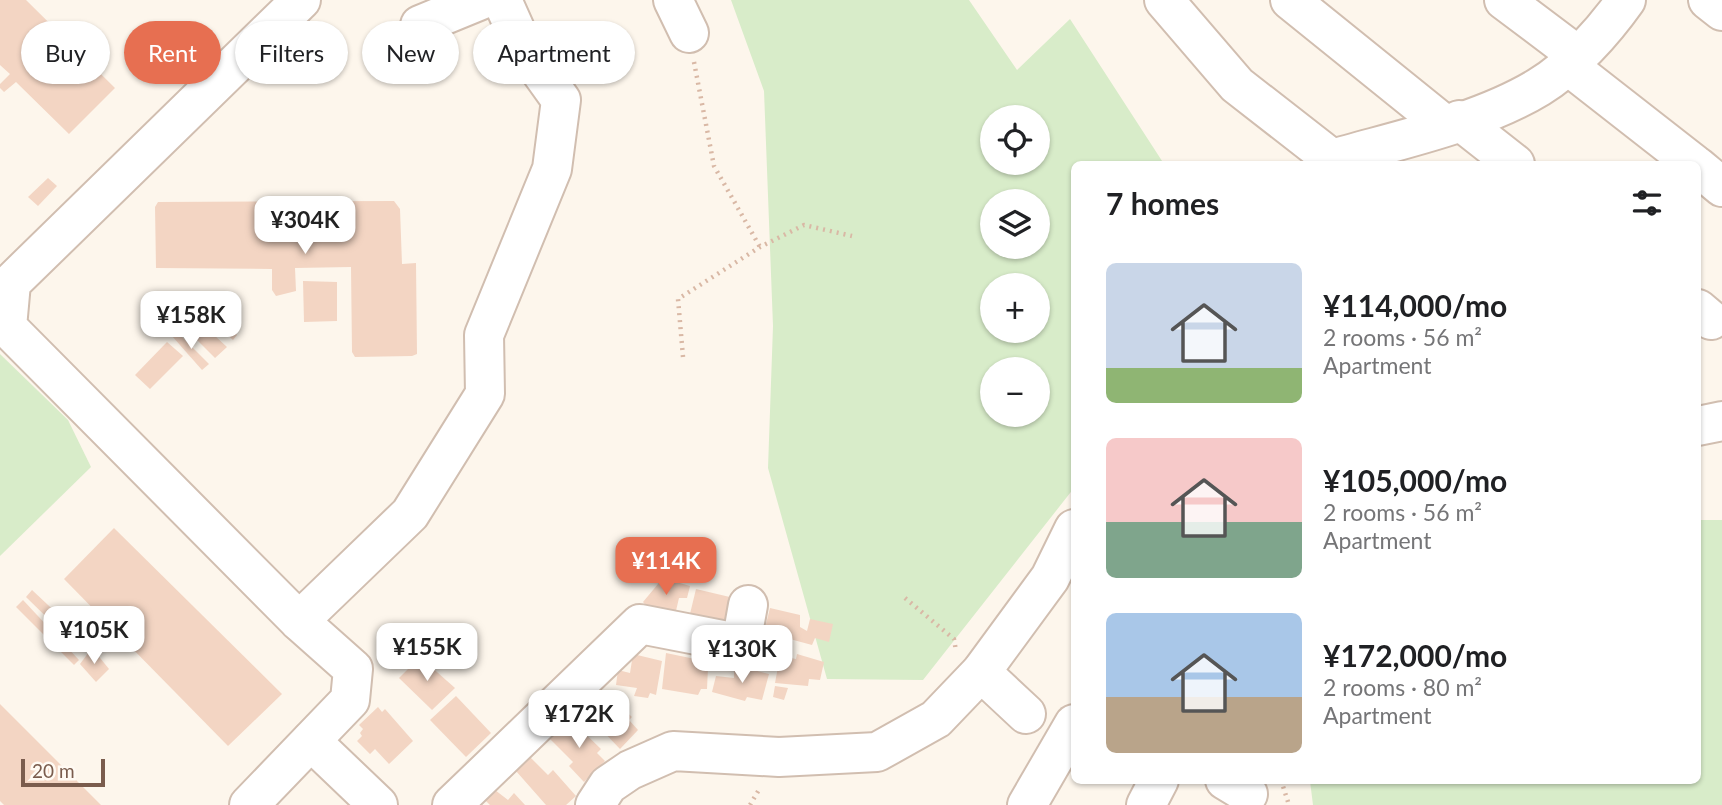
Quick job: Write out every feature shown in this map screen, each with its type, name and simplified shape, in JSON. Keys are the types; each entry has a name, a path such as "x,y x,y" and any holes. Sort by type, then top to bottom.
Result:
{"street":[{"path":"249,805 350,700 353,669 299,621 7,327 11,283 301,0"},
{"path":"430,21 481,0"},
{"path":"299,621 410,514 485,394 484,335 552,169 561,100 523,47 502,0"},
{"path":"1164,0 1237,85 1332,159 1498,108 1541,86 1613,20 1626,0"},
{"path":"1290,0 1452,122 1510,161"},
{"path":"1504,0 1690,161"},
{"path":"1708,0 1722,10"},
{"path":"1701,170 1722,187"},
{"path":"1701,425 1722,421"},
{"path":"594,805 608,785 630,770 673,751 779,757 877,752 936,719 981,671 1050,578 1071,535"},
{"path":"453,805 640,624 755,647 748,605"},
{"path":"981,671 1026,714"},
{"path":"1027,805 1071,729"},
{"path":"311,741 378,805"},
{"path":"1146,805 1157,784"}],"path":[{"path":"681,16 714,166 761,247"},
{"path":"683,358 678,299 761,247 804,225 852,236"},
{"path":"905,598 954,639 958,666 981,671"},
{"path":"1251,785 1289,805"}],"green space":[{"path":"731,0 969,0 1017,70 1070,19 1162,161 1071,161 1071,492 923,680 827,679 768,468 773,326 764,91"},
{"path":"0,354 68,420 91,467 0,556"},
{"path":"1701,520 1722,520 1722,805 1313,805 1310,784 1701,784"}],"building":[{"path":"0,0 26,0 47,21 21,21 21,84 110,83 115,88 69,134 16,82 4,92 0,88 0,84 10,74 0,65"},
{"path":"48,178 57,186 38,206 28,197"},
{"path":"394,201 400,209 402,264 416,263 417,354 412,356 355,357 352,352 351,267 295,268 296,291 276,296 272,290 272,269 156,268 155,207 158,202"},
{"path":"303,281 337,282 337,321 304,322"},
{"path":"213,310 237,335 233,340 206,316"},
{"path":"188,319 197,326 201,323 227,347 215,358 182,325"},
{"path":"177,332 209,364 202,370 172,336"},
{"path":"167,342 183,356 150,389 135,375"},
{"path":"114,528 282,694 228,746 64,579"},
{"path":"663,578 690,586 687,598 679,598 675,615 653,613 643,602"},
{"path":"696,589 734,598 729,619 723,619 720,626 689,618"},
{"path":"32,590 79,634 71,641 26,597"},
{"path":"23,600 79,660 74,665 16,607"},
{"path":"770,608 800,615 800,627 807,631 810,619 833,624 829,642 815,638 812,645 764,632"},
{"path":"92,648 109,669 96,682 80,664"},
{"path":"666,653 695,659 695,666 708,668 707,689 701,689 698,695 662,689"},
{"path":"633,654 662,661 656,695 650,693 648,698 634,696 637,688 616,685 618,670 630,673"},
{"path":"797,654 824,662 820,680 809,679 808,686 775,683 780,656 796,659"},
{"path":"420,657 455,688 432,710 399,678"},
{"path":"742,667 769,674 762,700 747,697 745,701 712,692 716,676 734,678 734,669 741,670"},
{"path":"775,686 788,688 784,700 773,697"},
{"path":"456,696 491,733 466,757 430,720"},
{"path":"597,697 603,705 610,697 632,717 629,720 638,730 620,749 596,724 599,721 591,715 595,711 589,705"},
{"path":"0,704 101,805 4,805 0,801"},
{"path":"378,707 382,712 385,709 413,741 389,764 375,749 370,754 357,741 362,736 360,733 363,729 359,725"},
{"path":"570,719 601,749 597,753 605,761 584,782 569,766 573,762 550,739"},
{"path":"530,757 548,775 553,770 576,796 566,805 546,805 516,771"},
{"path":"495,790 508,800 514,793 525,805 490,805 485,800"}]}
